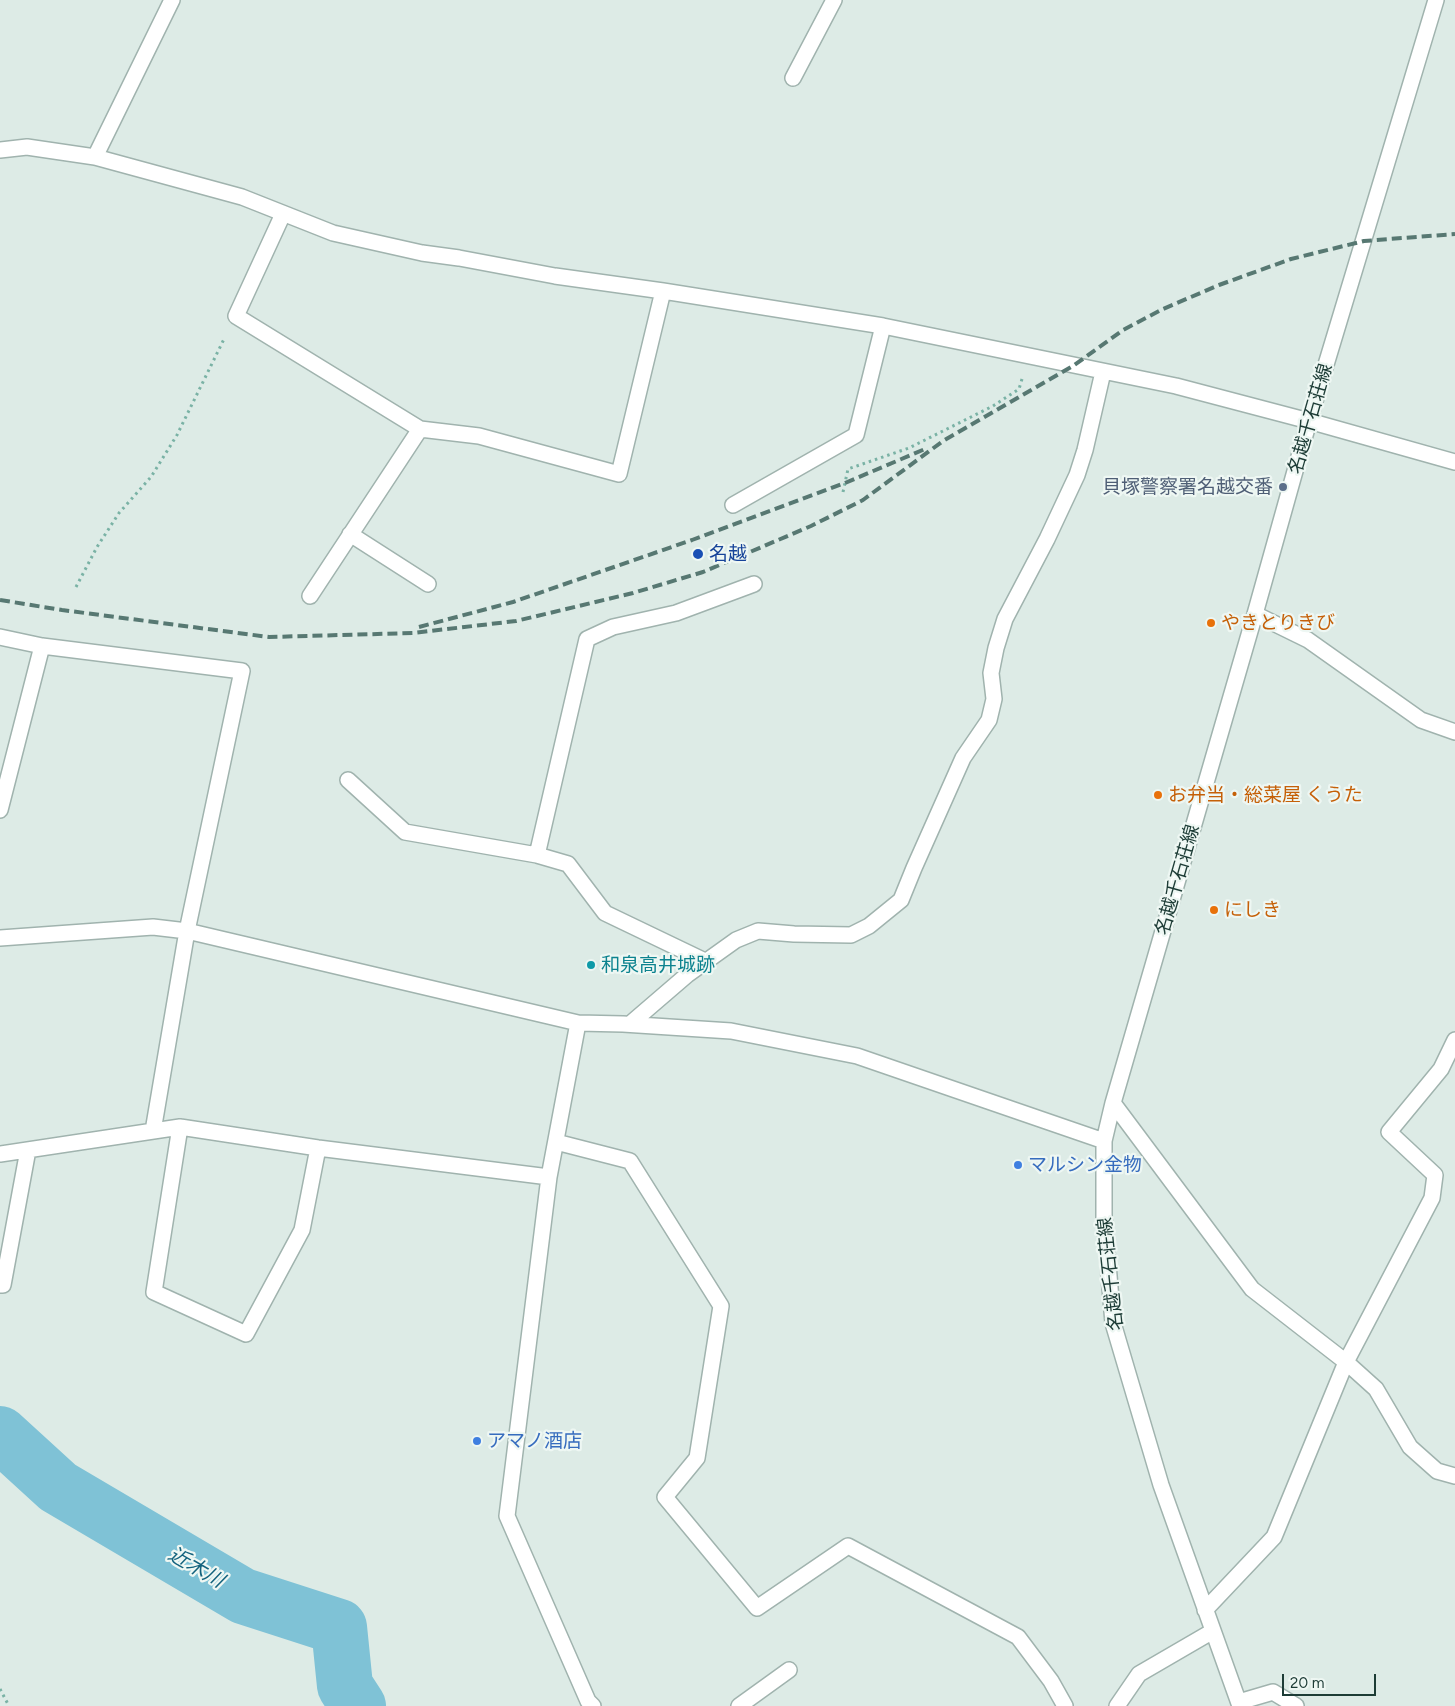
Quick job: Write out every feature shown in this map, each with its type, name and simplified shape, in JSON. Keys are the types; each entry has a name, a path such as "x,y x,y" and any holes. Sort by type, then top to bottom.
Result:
{"street":[{"path":"95,157 172,0"},
{"path":"793,78 834,0"},
{"name":"名越千石荘線","path":"1239,1704 1161,1485 1113,1323 1104,1217 1104,1141 1113,1103 1256,614 1309,421 1436,0"},
{"path":"0,150 27,147 95,157 242,197 332,233 422,254 459,258 555,276 883,326 1176,386 1455,462"},
{"path":"283,214 236,316 420,429 479,436 619,474 663,291"},
{"path":"733,505 856,435 883,326"},
{"path":"630,1024 705,961 736,940 758,931 794,934 851,934 869,926 901,900 963,758 989,720 994,699 991,673 1005,619 1047,539 1077,475 1085,450 1103,372"},
{"path":"310,596 420,429"},
{"path":"350,534 428,584"},
{"path":"537,855 587,640 613,627 676,613 754,584"},
{"path":"1256,614 1308,640 1421,720 1455,732"},
{"path":"0,637 42,646 242,671 187,931 153,1131"},
{"path":"0,810 42,646"},
{"path":"348,780 405,832 537,855 568,864 605,913 705,961"},
{"path":"0,938 152,926 187,931 578,1023 630,1024 731,1031 857,1056 1104,1141"},
{"path":"578,1023 549,1177 507,1516 588,1701 593,1706"},
{"path":"1205,1610 1274,1537 1346,1362 1432,1198 1434,1175 1389,1132 1441,1069 1455,1040"},
{"path":"1113,1103 1252,1289 1346,1362 1376,1389 1410,1447 1437,1471 1455,1476"},
{"path":"180,1127 154,1292 246,1334 302,1230 318,1148"},
{"path":"0,1154 180,1127 318,1148 549,1177"},
{"path":"556,1142 630,1161 722,1306 697,1458 665,1497 757,1608 848,1546 1018,1637 1051,1681 1065,1706"},
{"path":"0,1285 3,1285 28,1150"},
{"path":"1117,1706 1139,1674 1213,1631"},
{"path":"739,1706 788,1670"},
{"path":"1239,1704 1273,1692 1296,1706"}],"path":[{"path":"76,587 97,547 120,513 151,477 177,435 236,316"},
{"path":"843,492 848,469 909,448 993,406 1019,390 1027,357"},
{"path":"0,1689 9,1706"}],"waterway":[{"name":"近木川","path":"0,1434 58,1487 243,1596 339,1627 345,1686 358,1706"}],"railway":[{"path":"0,600 269,637 413,633 516,621 633,593 703,572 811,526 863,500 943,441 1073,366 1123,330 1163,309 1219,285 1291,259 1364,241 1455,234"},
{"path":"419,627 513,602 692,540 845,483 925,449"}],"place":[{"name":"貝塚警察署名越交番","path":"1283,487"},
{"name":"名越","path":"698,554"},
{"name":"やきとりきび","path":"1211,623"},
{"name":"お弁当・総菜屋 くうた","path":"1158,795"},
{"name":"にしき","path":"1214,910"},
{"name":"和泉高井城跡","path":"591,965"},
{"name":"マルシン金物","path":"1018,1165"},
{"name":"アマノ酒店","path":"477,1441"}]}
